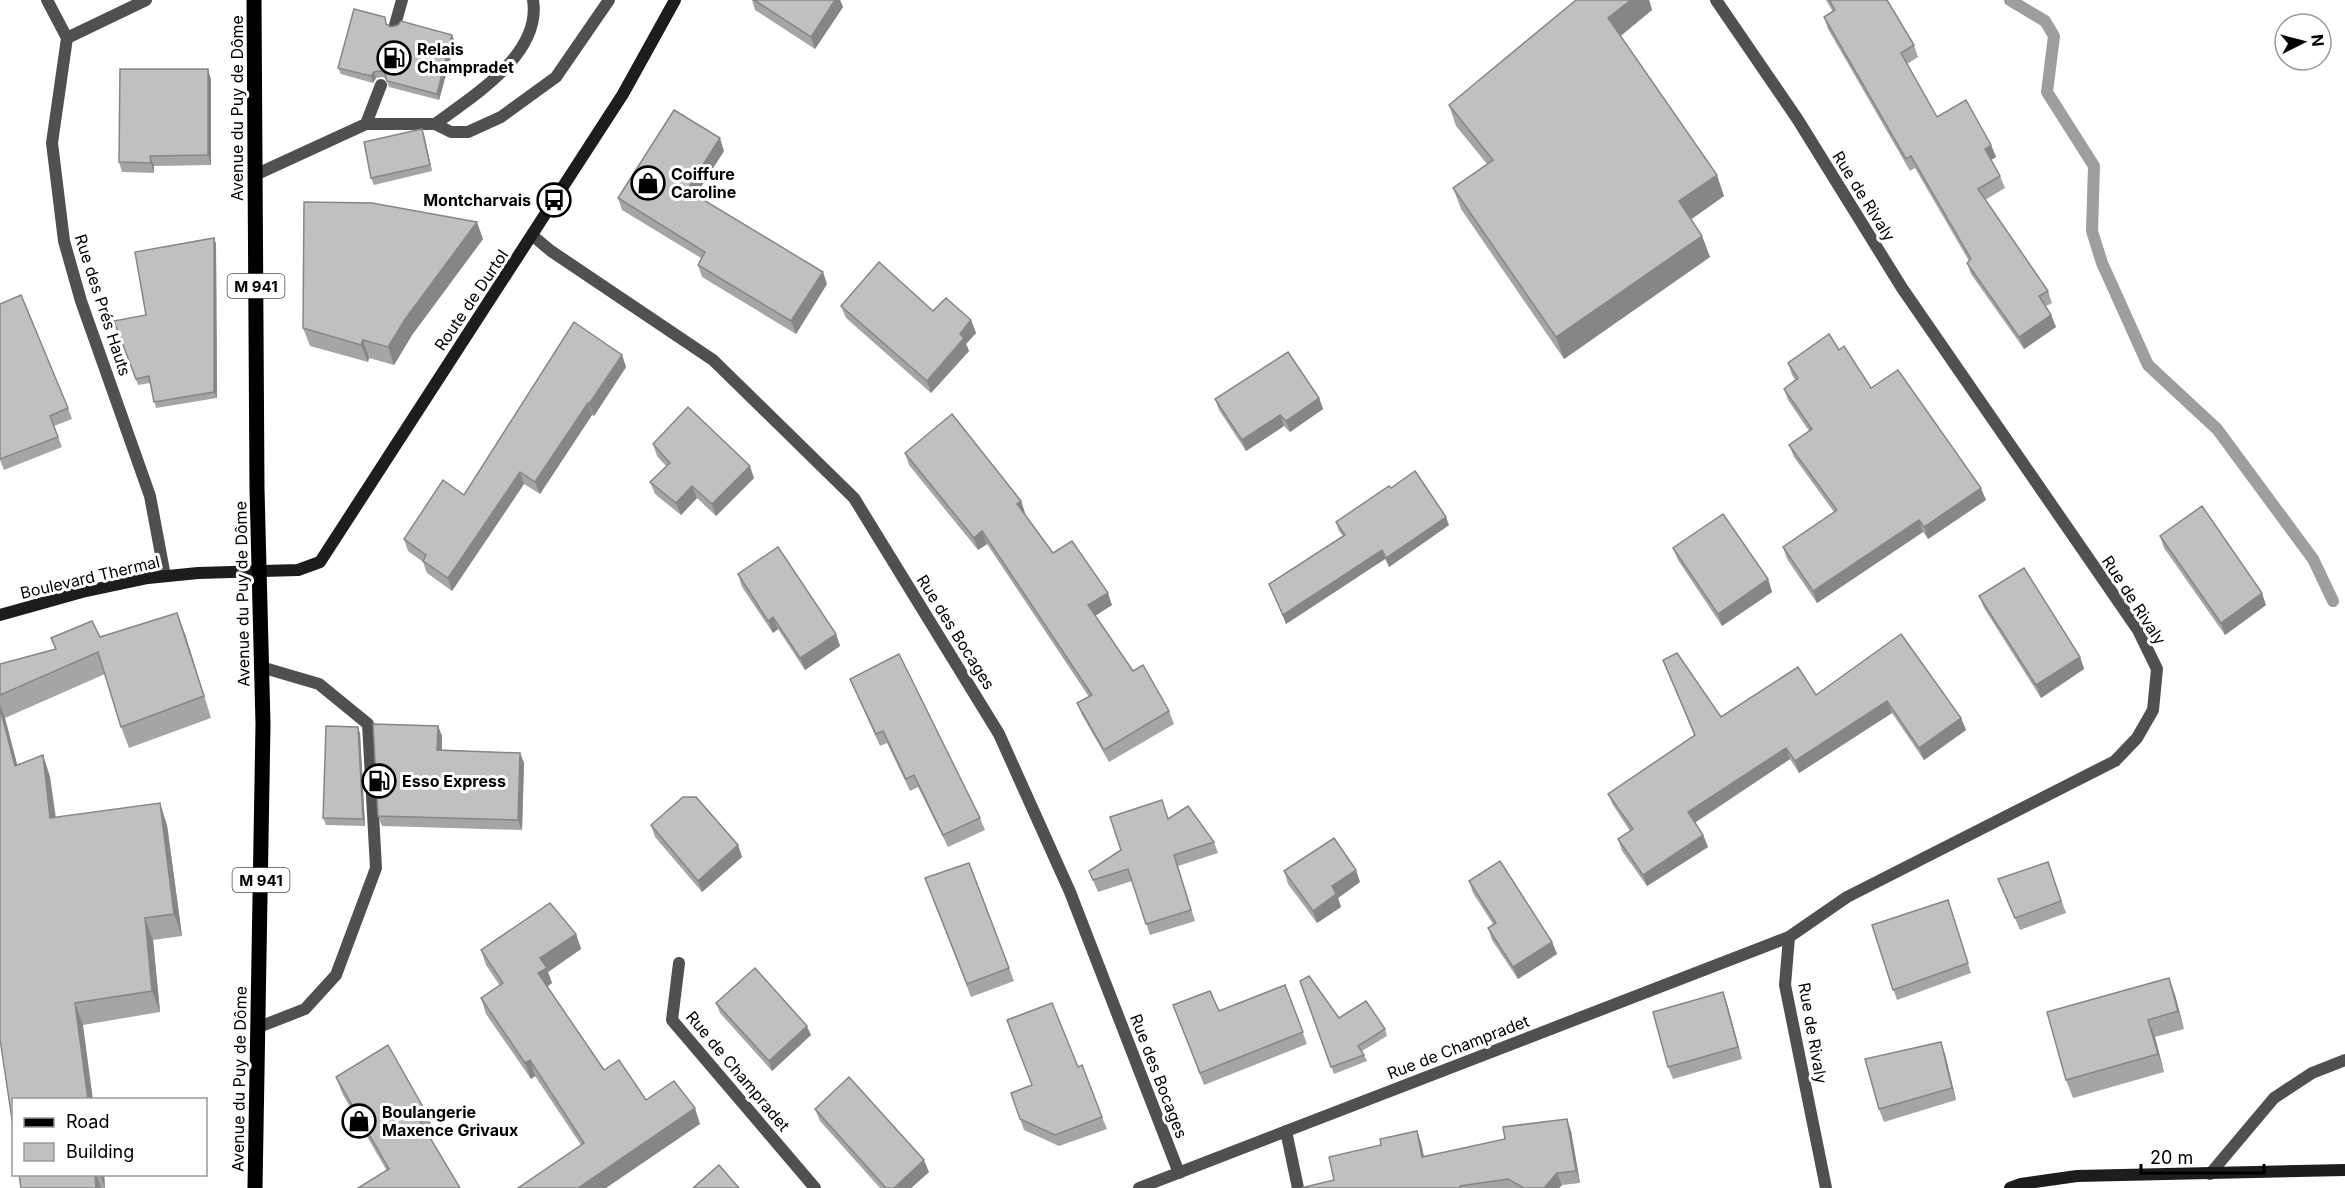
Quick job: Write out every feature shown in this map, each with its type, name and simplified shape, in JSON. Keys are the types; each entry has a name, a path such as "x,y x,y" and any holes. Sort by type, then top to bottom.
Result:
{"main road":[{"name":"Avenue du Puy de Dôme","path":"254,0 259,572 263,723 255,1188"},
{"name":"Route de Durtol","path":"259,572 298,570 320,562 623,94 675,0"},
{"name":"Boulevard Thermal","path":"0,615 82,592 165,576 259,572"},
{"path":"2010,1188 2021,1184 2077,1176 2345,1170"}],"street":[{"path":"47,0 67,38 146,0"},
{"path":"395,25 402,0"},
{"path":"435,124 468,100 518,55 529,38 535,12 533,0"},
{"path":"255,175 366,124 435,124 451,132 468,132 501,117 556,76 609,0"},
{"name":"Rue de Rivaly","path":"1716,0 1798,120 1902,288 2138,630 2157,669 2153,710 2137,738 2115,761 1847,897 1789,937 1785,986 1826,1188"},
{"name":"Rue des Prés Hauts","path":"67,38 52,143 64,241 81,301 150,496 165,576"},
{"path":"366,124 381,85"},
{"name":"Rue des Bocages","path":"533,236 713,360 854,498 999,734 1070,892 1179,1173"},
{"path":"259,1026 305,1009 336,975 376,868 368,724 318,684 261,667"},
{"name":"Rue de Champradet","path":"1139,1188 1789,937"},
{"name":"Rue de Champradet","path":"679,963 672,1020 815,1188"},
{"path":"2210,1174 2274,1098 2312,1073 2345,1060"},
{"path":"1286,1131 1298,1188"}],"building":[{"path":"754,0 835,0 811,37"},
{"path":"1576,0 1631,0 1608,18 1717,175 1679,201 1702,236 1556,337 1453,188 1493,160 1449,105"},
{"path":"1829,0 1887,0 1914,45 1901,53 1937,117 1966,100 1991,145 1985,149 2000,176 1978,189 2048,291 2039,296 2051,315 2019,337 1967,263 1971,259 1911,156 1906,159 1824,17 1835,10"},
{"path":"354,9 385,17 386,24 391,27 398,25 401,21 452,35 437,94 387,81 385,74 381,71 374,72 371,76 338,68"},
{"path":"120,69 208,69 208,155 150,156 151,163 119,162"},
{"path":"674,110 720,138 687,190 823,272 791,321 698,265 705,252 618,198"},
{"path":"422,129 430,165 371,178 364,142"},
{"path":"304,202 372,203 477,222 406,318 388,347 363,340 361,345 303,328"},
{"path":"214,238 214,392 154,402 149,376 136,379 114,321 146,315 135,252"},
{"path":"879,262 933,311 946,298 971,320 960,334 964,338 927,381 841,306"},
{"path":"21,295 68,408 50,416 58,437 0,459 0,304"},
{"path":"574,322 622,355 535,482 520,472 448,578 423,561 426,555 404,539 443,480 464,495"},
{"path":"1829,334 1839,350 1844,346 1871,388 1898,370 1981,488 1924,527 1919,520 1813,591 1783,547 1837,510 1789,445 1812,429 1784,389 1798,378 1788,363"},
{"path":"1288,352 1319,398 1286,421 1280,415 1242,440 1215,399"},
{"path":"688,407 750,466 712,504 692,486 676,503 650,482 670,463 653,444"},
{"path":"952,414 1021,501 1017,504 1053,553 1072,541 1108,593 1088,605 1133,671 1143,665 1169,711 1104,750 1077,703 1092,695 982,531 974,538 905,453"},
{"path":"1415,471 1446,517 1386,558 1382,550 1283,615 1269,584 1345,535 1336,522"},
{"path":"2202,506 2262,593 2221,623 2160,536"},
{"path":"1723,514 1768,579 1718,614 1673,548"},
{"path":"778,547 836,634 800,658 773,617 768,621 738,574"},
{"path":"2024,568 2080,657 2036,685 1979,596"},
{"path":"177,613 204,696 121,727 98,652 0,695 0,664 56,649 51,638 92,621 100,637"},
{"path":"1901,634 1961,718 1919,748 1887,701 1795,761 1786,748 1688,812 1703,835 1643,875 1618,839 1633,829 1608,794 1695,735 1663,660 1677,653 1721,717 1798,667 1816,695"},
{"path":"899,654 980,818 943,835 914,775 906,779 883,731 876,734 850,679"},
{"path":"0,708 15,766 43,755 50,818 160,803 174,914 145,918 152,991 75,1003 88,1098 12,1098 12,1120 0,1039"},
{"path":"373,724 438,726 437,750 520,753 518,820 378,816"},
{"path":"326,726 358,727 363,819 323,818"},
{"path":"683,797 696,797 738,845 698,881 651,825"},
{"path":"1162,800 1168,819 1188,806 1214,842 1174,855 1191,910 1146,924 1128,869 1093,880 1089,871 1121,850 1110,817"},
{"path":"1334,838 1356,870 1332,886 1336,894 1313,911 1284,871"},
{"path":"1500,861 1552,942 1513,967 1488,928 1496,923 1469,881"},
{"path":"2048,862 2061,901 2015,918 1998,879"},
{"path":"969,863 1009,968 967,984 925,878"},
{"path":"1948,900 1968,963 1893,990 1872,925"},
{"path":"550,903 576,934 540,958 547,968 538,973 604,1070 619,1060 646,1100 674,1081 695,1108 578,1188 518,1188 584,1143 530,1060 525,1063 481,998 503,983 481,950"},
{"path":"755,968 807,1026 769,1061 716,1003"},
{"path":"1309,976 1339,1018 1366,1001 1385,1029 1358,1046 1364,1055 1331,1067 1300,981"},
{"path":"2169,978 2178,1011 2148,1020 2158,1054 2066,1080 2047,1012"},
{"path":"1285,985 1303,1032 1200,1073 1173,1005 1210,991 1219,1011"},
{"path":"1723,992 1738,1047 1668,1067 1653,1012"},
{"path":"1052,1003 1078,1067 1082,1065 1102,1117 1055,1135 1020,1119 1011,1093 1032,1085 1007,1020"},
{"path":"1941,1042 1952,1088 1879,1109 1865,1059"},
{"path":"388,1045 428,1116 420,1121 460,1188 358,1188 389,1169 336,1077"},
{"path":"849,1077 924,1160 894,1188 886,1188 815,1109"},
{"path":"1567,1119 1576,1171 1557,1173 1544,1188 1524,1188 1508,1179 1460,1186 1460,1188 1301,1188 1334,1180 1329,1157 1381,1145 1380,1139 1417,1131 1422,1157 1505,1139 1503,1127"},
{"path":"719,1165 739,1188 693,1188"},
{"path":"19,1176 95,1176 96,1188 21,1188"}],"waterway":[{"path":"2010,0 2045,21 2054,36 2047,92 2094,166 2092,231 2102,263 2148,365 2217,429 2313,559 2333,601"}],"place":[{"name":"Relais Champradet","path":"394,58"},
{"name":"Coiffure Caroline","path":"648,183"},
{"name":"Montcharvais","path":"554,200"},
{"name":"Esso Express","path":"379,781"},
{"name":"Boulangerie Maxence Grivaux","path":"359,1121"}]}
